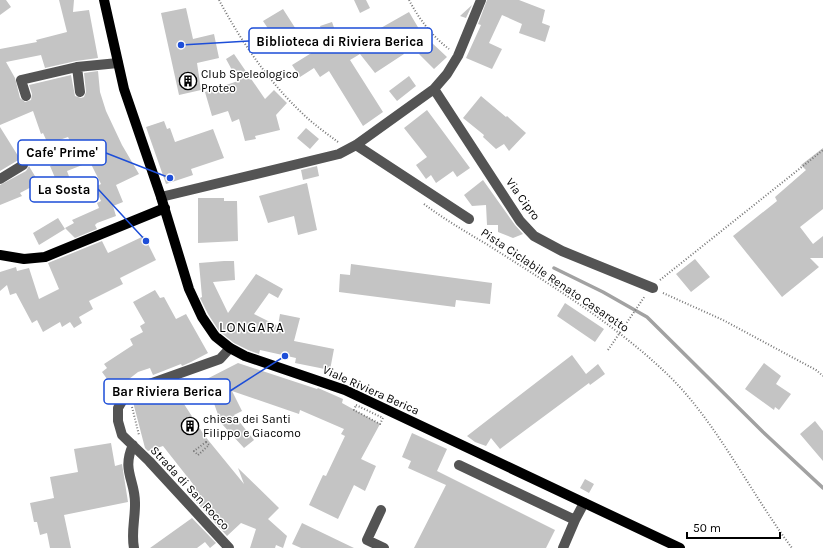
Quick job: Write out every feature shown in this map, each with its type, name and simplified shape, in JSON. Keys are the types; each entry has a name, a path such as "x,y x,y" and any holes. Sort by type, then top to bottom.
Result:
{"main road":[{"name":"Viale Riviera Berica","path":"104,0 118,63 135,124 165,208 181,266 199,310 215,336 230,348 263,364 318,380 345,390 680,548"},
{"path":"0,255 24,259 45,257 165,208"}],"street":[{"path":"161,197 339,154 356,145 434,89 447,74 458,56 481,0"},
{"path":"26,96 21,80 77,68 118,63"},
{"path":"77,68 80,92"},
{"name":"Via Cipro","path":"434,89 520,220 534,236 562,251 652,288"},
{"path":"356,145 469,219"},
{"path":"0,179 23,165"},
{"name":"Strada di San Rocco","path":"229,548 137,443 122,436 118,420 118,408 124,398 142,387 220,359 230,348"},
{"path":"134,548 132,538 135,504 128,466 128,456 137,443"},
{"path":"459,465 575,520"},
{"path":"563,548 584,503"},
{"path":"381,510 368,540 384,548"}],"path":[{"path":"219,0 240,37 266,74 302,113 342,146"},
{"path":"409,0 415,11 435,38 458,56"},
{"path":"608,350 640,302 652,288 823,150"},
{"name":"Pista Ciclabile Renato Casarotto","path":"423,204 441,217 567,296 620,332 666,372 694,404 792,548"},
{"path":"652,288 723,320 816,370 823,376"},
{"path":"131,405 135,420 137,443"},
{"path":"131,421 135,420"},
{"path":"206,442 209,445 198,455 194,451 206,442"}],"building":[{"path":"0,0 6,0 11,7 0,15"},
{"path":"59,0 74,0 73,12 89,10 98,58 45,68 41,55 6,62 15,78 20,98 25,102 31,100 32,94 29,85 71,75 75,96 81,98 84,97 86,92 84,73 98,71 100,92 106,111 122,145 139,174 116,185 123,202 113,206 116,216 97,223 95,225 97,229 75,238 65,228 74,223 72,220 99,208 97,203 101,201 96,190 97,186 101,184 90,162 67,171 71,182 59,187 50,166 77,155 68,137 48,144 43,133 41,134 33,111 0,125 0,49 37,42 36,40 67,32"},
{"path":"354,0 366,0 370,8 360,13"},
{"path":"487,0 519,0 545,10 542,23 550,26 545,42 519,33 522,24 502,15 489,43 502,49 492,69 466,58 481,25 478,24"},
{"path":"472,5 466,18 460,16"},
{"path":"186,8 193,39 214,34 219,58 197,63 201,90 179,95 161,13"},
{"path":"283,9 299,34 276,48 268,35 271,33 263,21"},
{"path":"409,12 419,29 397,42 404,54 375,73 360,54 350,60 383,112 363,126 329,71 320,77 314,68 300,77 292,65 326,44 320,26 332,22 342,50"},
{"path":"431,42 447,57 434,69 419,54"},
{"path":"234,54 265,99 274,90 287,103 276,115 280,130 255,136 256,139 245,141 239,119 232,122 228,111 212,116 205,92 238,81 226,59"},
{"path":"409,76 416,86 397,101 389,91"},
{"path":"481,96 526,133 509,151 504,144 496,149 483,137 484,135 463,118"},
{"path":"427,110 470,168 457,177 453,171 436,183 431,175 426,179 416,165 427,157 404,128"},
{"path":"164,121 167,129 170,128 175,142 213,129 224,158 191,169 193,175 166,184 146,127"},
{"path":"0,127 20,159 0,171"},
{"path":"306,128 319,139 310,149 297,138"},
{"path":"823,148 823,209 800,227 813,244 823,236 823,258 810,258 819,267 782,297 733,236 777,201 775,197 806,170 801,165"},
{"path":"29,166 39,183 20,193 22,196 0,205 0,185 26,171"},
{"path":"317,166 319,176 303,180 301,170"},
{"path":"483,180 523,234 513,238 498,232 498,225 487,225 486,205 472,206 464,195"},
{"path":"307,183 317,230 298,235 294,216 268,223 259,196"},
{"path":"198,198 224,198 224,201 237,201 238,241 198,243"},
{"path":"58,218 65,229 39,245 33,233"},
{"path":"144,236 156,260 120,278 123,284 89,301 93,309 79,317 82,323 74,328 70,322 62,327 60,322 43,332 37,320 32,323 16,293 10,295 7,285 0,291 0,272 16,267 17,271 29,268 39,299 59,289 48,263 102,241 108,253"},
{"path":"695,259 710,277 691,292 676,274"},
{"path":"234,261 235,280 213,282 228,313 256,274 283,289 278,298 269,293 254,314 278,326 280,314 300,318 294,341 334,349 330,370 295,363 296,358 260,350 259,354 234,343 219,331 200,298 202,297 199,263"},
{"path":"351,264 492,283 490,304 456,300 455,307 339,292 340,274 350,275"},
{"path":"155,290 160,298 164,297 176,319 186,314 208,353 182,366 181,364 153,375 150,368 138,372 115,390 102,372 107,368 104,364 133,345 130,339 143,332 140,326 145,323 133,302"},
{"path":"565,303 604,329 595,342 557,316"},
{"path":"572,355 586,374 598,364 605,374 590,385 589,383 500,449 491,438 486,446 475,442 467,436"},
{"path":"238,363 317,389 318,388 343,399 342,403 380,424 361,459 376,466 365,491 354,485 338,519 309,505 323,475 326,476 345,436 341,434 344,429 300,410 299,414 232,391 242,411 234,415 254,440 244,448 221,423 211,395 184,404 204,435 244,484 238,468 279,508 268,519 287,536 283,548 276,545 275,548 250,548 256,529 241,523 227,536 186,491 193,484 163,446 148,451 145,448 133,402 137,399 196,380 197,384"},
{"path":"764,363 781,376 776,384 791,394 779,410 775,407 774,410 745,389"},
{"path":"815,421 823,431 823,461 800,434"},
{"path":"412,433 447,449 437,471 555,530 546,548 414,548 446,485 408,468 411,461 402,457"},
{"path":"111,443 115,466 122,464 128,502 64,515 71,548 50,548 47,533 40,535 37,522 34,522 30,503 54,498 50,477 78,472 74,449"},
{"path":"585,479 594,484 589,493 580,488"},
{"path":"192,518 216,543 210,548 205,542 197,548 150,548"},
{"path":"302,523 354,548 301,548 292,544"}],"waterway":[{"path":"554,268 603,292 647,317 763,432 823,488"}],"place":[{"name":"Biblioteca di Riviera Berica","path":"181,45"},
{"name":"Club Speleologico Proteo","path":"188,81"},
{"name":"Cafe' Prime'","path":"170,178"},
{"name":"La Sosta","path":"146,241"},
{"name":"Bar Riviera Berica","path":"285,356"},
{"name":"chiesa dei Santi Filippo e Giacomo","path":"190,426"}],"district":[{"name":"LONGARA","path":"252,327"}]}
